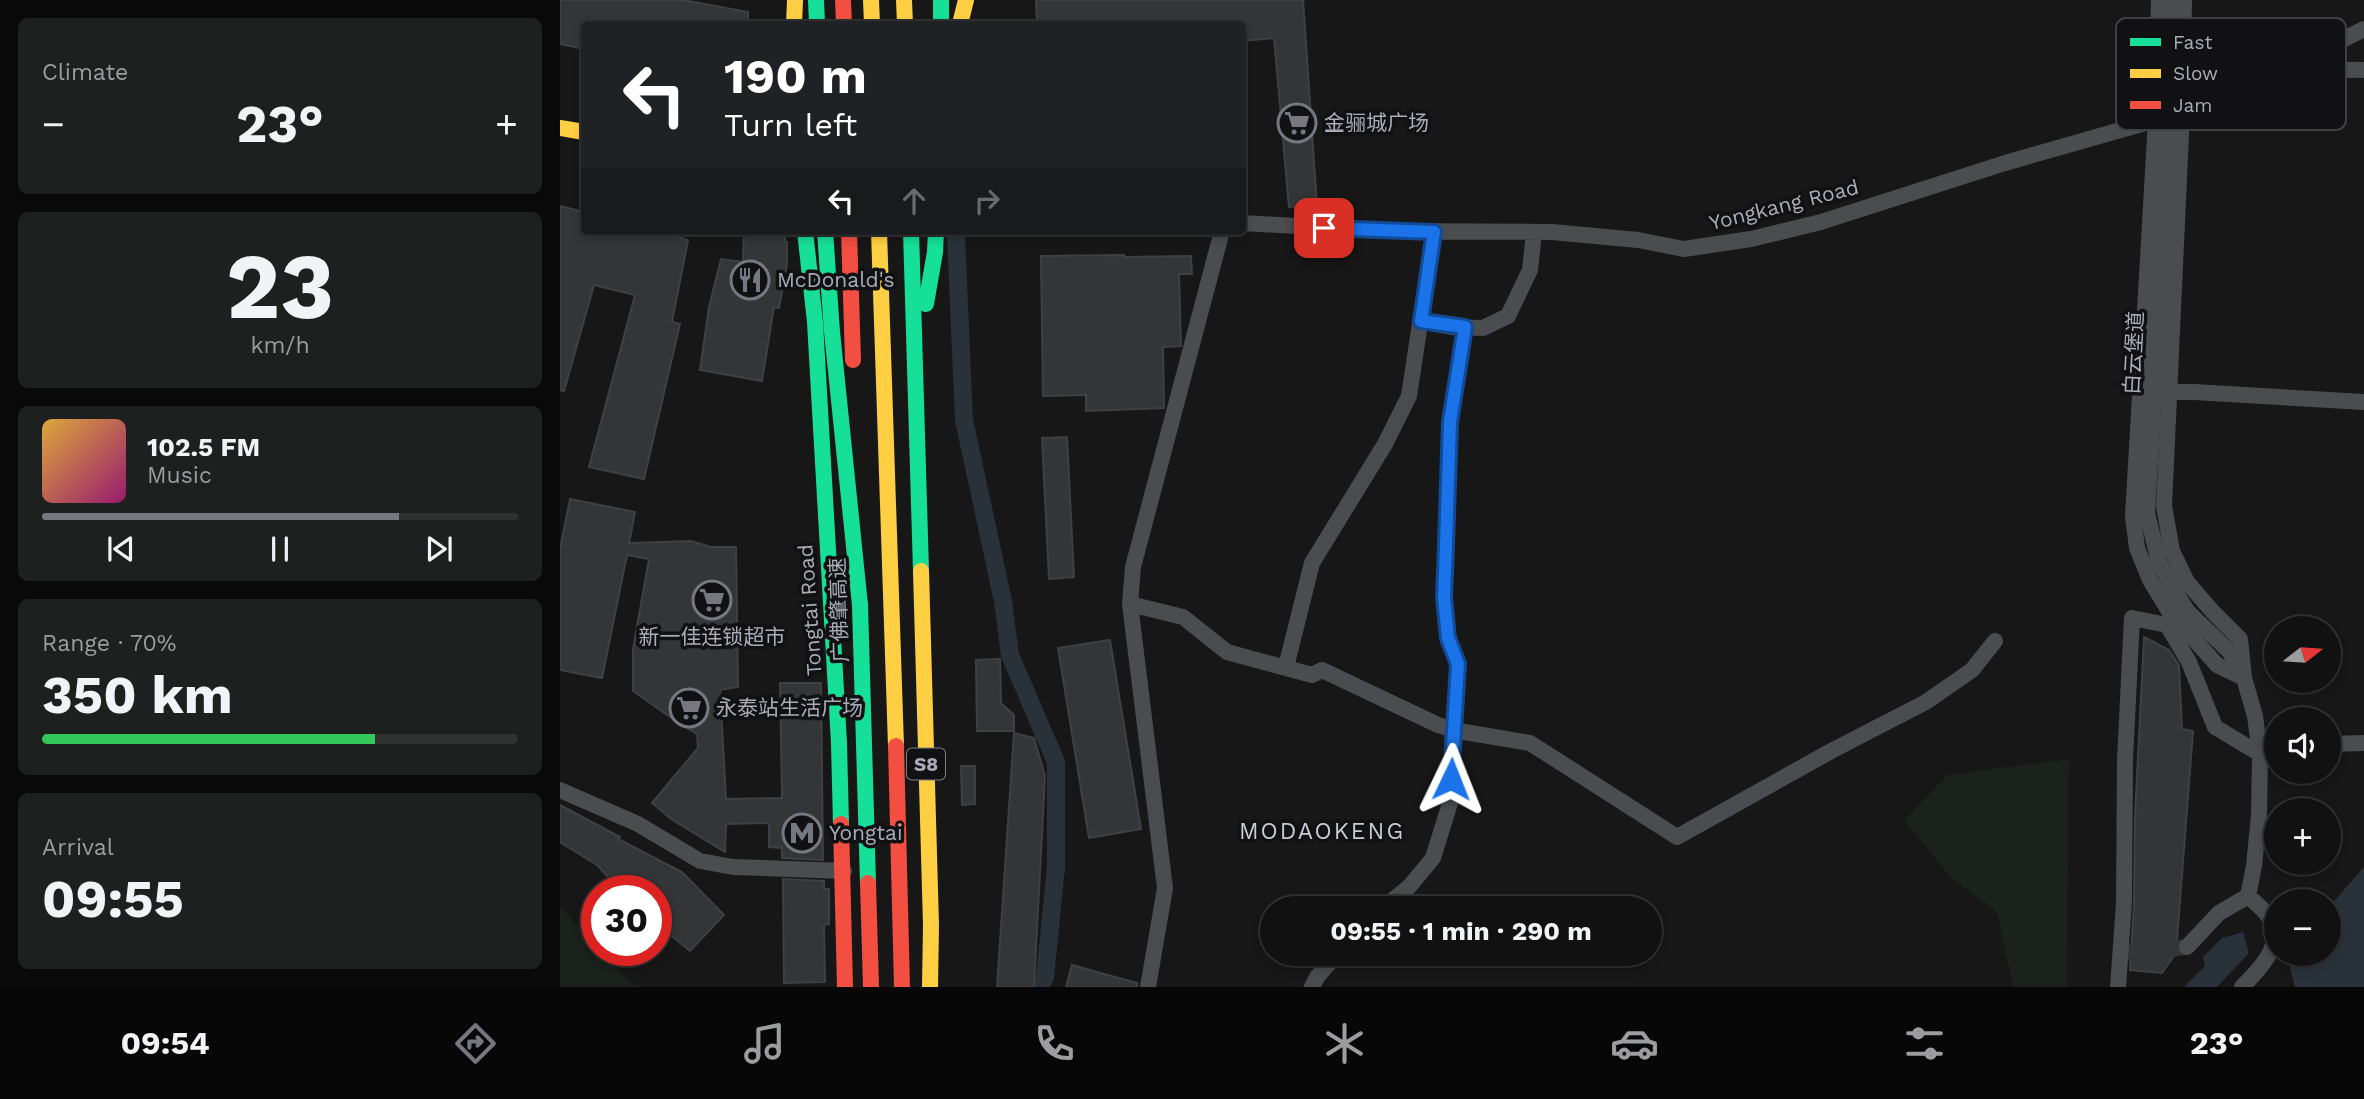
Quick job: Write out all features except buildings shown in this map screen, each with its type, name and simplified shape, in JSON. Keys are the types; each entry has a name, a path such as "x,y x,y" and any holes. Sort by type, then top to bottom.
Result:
{"main road":[{"path":"794,21 795,0"},
{"path":"816,0 817,21"},
{"path":"843,0 844,21"},
{"path":"871,0 872,21"},
{"path":"903,0 904,21"},
{"path":"941,0 941,21"},
{"path":"961,21 966,0"},
{"path":"560,128 581,132"},
{"name":"Tongtai Road","path":"805,235 815,322 835,687 844,871 845,987"},
{"path":"825,235 832,332 860,605"},
{"name":"广佛肇高速","path":"849,235 872,987"},
{"path":"879,235 902,987"},
{"name":"S8","path":"911,235 931,925 928,987"},
{"path":"915,363 936,235"},
{"path":"835,687 863,786 872,987"},
{"path":"900,861 919,903 925,924 928,987"}],"street":[{"path":"2159,0 2159,18"},
{"name":"白云堡道","path":"2171,0 2171,18"},
{"path":"2184,0 2184,18"},
{"name":"Yongkang Road","path":"2346,38 2364,29"},
{"path":"2346,70 2364,70"},
{"name":"Yongkang Road","path":"1246,223 1384,231 1534,232 1637,240 1684,249 1751,239 1821,222 2005,163 2121,130"},
{"path":"2155,130 2133,516 2137,548 2150,580 2169,611 2217,665 2244,678"},
{"name":"白云堡道","path":"2168,130 2147,513 2159,562 2173,588 2188,612 2230,652 2244,678"},
{"path":"2181,130 2164,506 2172,551 2187,582 2240,639 2244,678 2256,716 2260,754 2259,815 2248,896 2219,913 2187,947"},
{"path":"1286,667 1312,563 1385,444 1409,396 1434,232"},
{"path":"1421,321 1483,328 1508,316 1530,270 1534,232"},
{"path":"1148,987 1165,888 1130,604 1133,567 1221,235"},
{"path":"1398,896 1433,858 1450,803 1458,664 1448,638 1445,584 1450,422 1465,327"},
{"path":"2140,388 2364,402"},
{"path":"1130,604 1183,617 1227,652 1312,675 1322,670 1453,730 1530,743 1676,837 1843,744 1926,702 1972,670 1995,641"},
{"path":"2118,987 2132,618 2167,625 2189,663 2215,727 2260,754 2264,753"},
{"path":"2341,744 2364,743"},
{"path":"560,790 638,824 700,861 733,867 844,871"},
{"path":"2242,987 2264,965 2273,947 2274,930 2269,916 2248,896"},
{"path":"1312,987 1326,966"}],"shaded area":[{"path":"2069,759 2067,987 2013,987 1997,912 1951,878 1904,820 1948,775"},
{"path":"2364,867 2364,987 2295,987 2290,966 2341,966 2341,893"},
{"path":"560,907 581,929 581,966 615,966 627,979 642,987 560,987"},
{"path":"2243,932 2249,953 2217,987 2184,987 2205,966 2203,957 2222,938"}],"waterway":[{"path":"956,235 964,420 1003,601 1010,655 1056,762 1056,867 1045,977 1040,987"}],"tunnel":[{"path":"2120,954 2187,947"}],"traffic: fast":[{"path":"816,0 817,21"},
{"path":"941,0 941,21"},
{"path":"805,235 815,322 839,743 841,824"},
{"path":"825,235 832,332 860,605"},
{"path":"911,235 921,571"},
{"path":"926,304 936,235"},
{"path":"860,605 868,883"}],"traffic: slow":[{"path":"794,21 795,0"},
{"path":"871,0 872,21"},
{"path":"904,0 905,21"},
{"path":"961,21 966,0"},
{"path":"560,128 581,132"},
{"path":"879,235 896,746"},
{"path":"921,571 931,925 930,987"}],"traffic: jam":[{"path":"843,0 844,21"},
{"path":"849,235 853,360"},
{"path":"896,746 902,987"},
{"path":"841,824 845,987"},
{"path":"868,883 871,987"}],"place":[{"name":"金骊城广场","path":"1297,123"},
{"name":"McDonald's","path":"750,280"},
{"name":"新一佳连锁超市","path":"712,600"},
{"name":"永泰站生活广场","path":"689,708"},
{"name":"Yongtai","path":"802,833"}],"district":[{"name":"MODAOKENG","path":"1322,831"}],"route":[{"path":"1324,228 1434,232 1421,321 1465,327 1450,422 1444,597 1448,638 1458,664 1451,779"}]}
